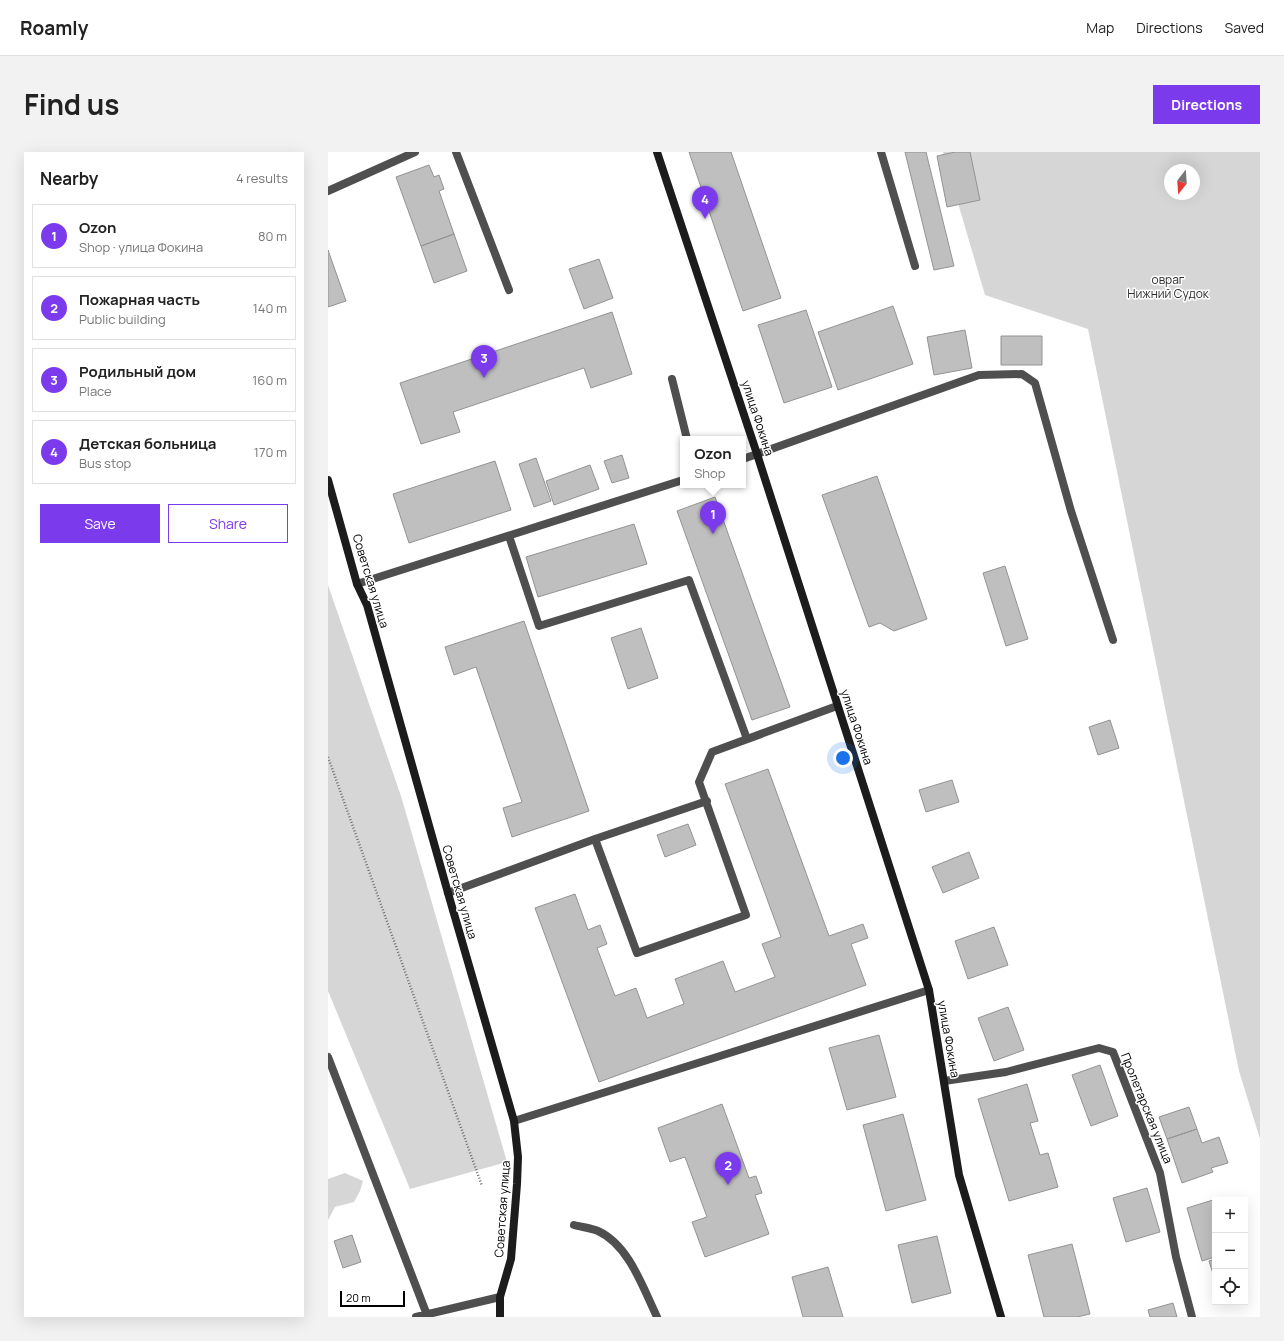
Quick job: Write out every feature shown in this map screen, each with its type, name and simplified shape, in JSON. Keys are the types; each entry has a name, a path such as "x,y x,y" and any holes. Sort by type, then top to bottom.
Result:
{"main road":[{"name":"улица Фокина","path":"657,152 757,454 929,990 959,1175 1001,1317"},
{"name":"Советская улица","path":"328,480 358,584 369,612 514,1121 518,1156 518,1184 511,1259 500,1297 500,1317"}],"street":[{"path":"328,191 415,152"},
{"path":"456,152 508,290"},
{"path":"881,152 915,266"},
{"path":"746,458 978,375 1022,374 1035,382 1071,511 1113,640"},
{"path":"672,379 686,436"},
{"path":"358,584 680,481"},
{"path":"509,536 539,626 689,580 747,739"},
{"path":"595,839 637,953 746,915 707,801 699,782 712,752 837,706"},
{"path":"448,893 595,839 707,801"},
{"path":"514,1121 929,990"},
{"name":"Пролетарская улица","path":"944,1081 1006,1072 1100,1048 1113,1052 1160,1173 1176,1257 1192,1317"},
{"path":"328,1057 427,1315"},
{"path":"574,1225 598,1231 612,1240 630,1259 657,1317"},
{"path":"416,1317 500,1297"}],"path":[{"path":"328,757 482,1186"}],"green space":[{"name":"овраг Нижний Судок","path":"943,152 1260,152 1260,1139 1239,1071 1088,329 985,295"},
{"path":"328,585 401,796 507,1162 410,1189 328,991"},
{"path":"345,1173 363,1181 360,1191 354,1202 335,1207 328,1220 328,1179"}],"building":[{"path":"689,152 731,152 781,298 743,311"},
{"path":"905,152 926,152 954,266 934,270"},
{"path":"955,152 970,152 980,200 947,207 937,156"},
{"path":"429,165 434,177 439,175 444,189 439,191 454,234 421,246 396,177"},
{"path":"454,234 467,271 434,283 421,246"},
{"path":"328,250 346,301 328,307"},
{"path":"599,259 613,298 584,309 569,269"},
{"path":"893,306 913,364 838,390 818,332"},
{"path":"806,310 832,387 784,403 758,325"},
{"path":"612,312 632,374 591,388 584,368 453,412 460,432 421,444 400,383"},
{"path":"965,330 972,368 934,375 927,337"},
{"path":"1001,336 1042,336 1042,365 1001,365"},
{"path":"622,455 629,478 612,483 604,461"},
{"path":"536,458 551,501 534,507 519,464"},
{"path":"495,461 511,510 409,543 393,494"},
{"path":"590,465 599,489 554,505 546,481"},
{"path":"877,476 927,619 894,631 880,623 869,627 822,495"},
{"path":"715,497 790,707 752,720 677,511"},
{"path":"634,524 647,564 538,597 526,557"},
{"path":"1005,566 1028,639 1006,646 983,573"},
{"path":"524,621 589,811 512,837 503,808 522,802 476,667 454,675 445,647"},
{"path":"641,628 658,678 628,689 611,638"},
{"path":"1110,720 1119,748 1098,755 1089,727"},
{"path":"768,769 829,936 863,924 868,938 851,944 866,985 599,1082 535,908 575,894 588,930 600,925 607,944 597,948 615,996 636,988 647,1018 684,1004 675,979 723,961 735,992 775,977 762,944 781,937 725,784"},
{"path":"952,780 959,802 926,812 919,790"},
{"path":"688,824 696,845 665,857 657,835"},
{"path":"969,852 979,878 943,893 932,867"},
{"path":"994,927 1008,965 968,979 955,941"},
{"path":"1008,1007 1024,1050 994,1061 978,1018"},
{"path":"879,1035 896,1097 847,1110 829,1048"},
{"path":"1100,1065 1118,1116 1091,1126 1072,1075"},
{"path":"1027,1084 1038,1121 1030,1123 1040,1155 1048,1153 1058,1187 1009,1201 978,1099"},
{"path":"722,1104 749,1178 756,1176 762,1193 755,1195 769,1234 705,1257 692,1222 707,1217 685,1157 670,1162 658,1128"},
{"path":"1189,1107 1197,1129 1167,1139 1159,1117"},
{"path":"903,1114 926,1200 886,1211 863,1125"},
{"path":"1197,1129 1202,1143 1219,1137 1228,1163 1211,1168 1213,1172 1182,1183 1167,1139"},
{"path":"1147,1188 1160,1232 1126,1242 1113,1198"},
{"path":"1212,1200 1212,1258 1202,1261 1187,1208"},
{"path":"352,1235 361,1262 343,1268 334,1241"},
{"path":"937,1236 951,1293 912,1303 898,1245"},
{"path":"1072,1244 1090,1314 1077,1317 1044,1317 1028,1255"},
{"path":"1212,1260 1212,1271 1209,1261"},
{"path":"828,1267 843,1317 803,1317 792,1277"},
{"path":"1173,1303 1177,1317 1150,1317 1148,1310"}],"place":[{"name":"Детская больница","path":"705,219"},
{"name":"Родильный дом","path":"484,378"},
{"name":"Ozon","path":"713,534"},
{"name":"Пожарная часть","path":"728,1185"}]}
